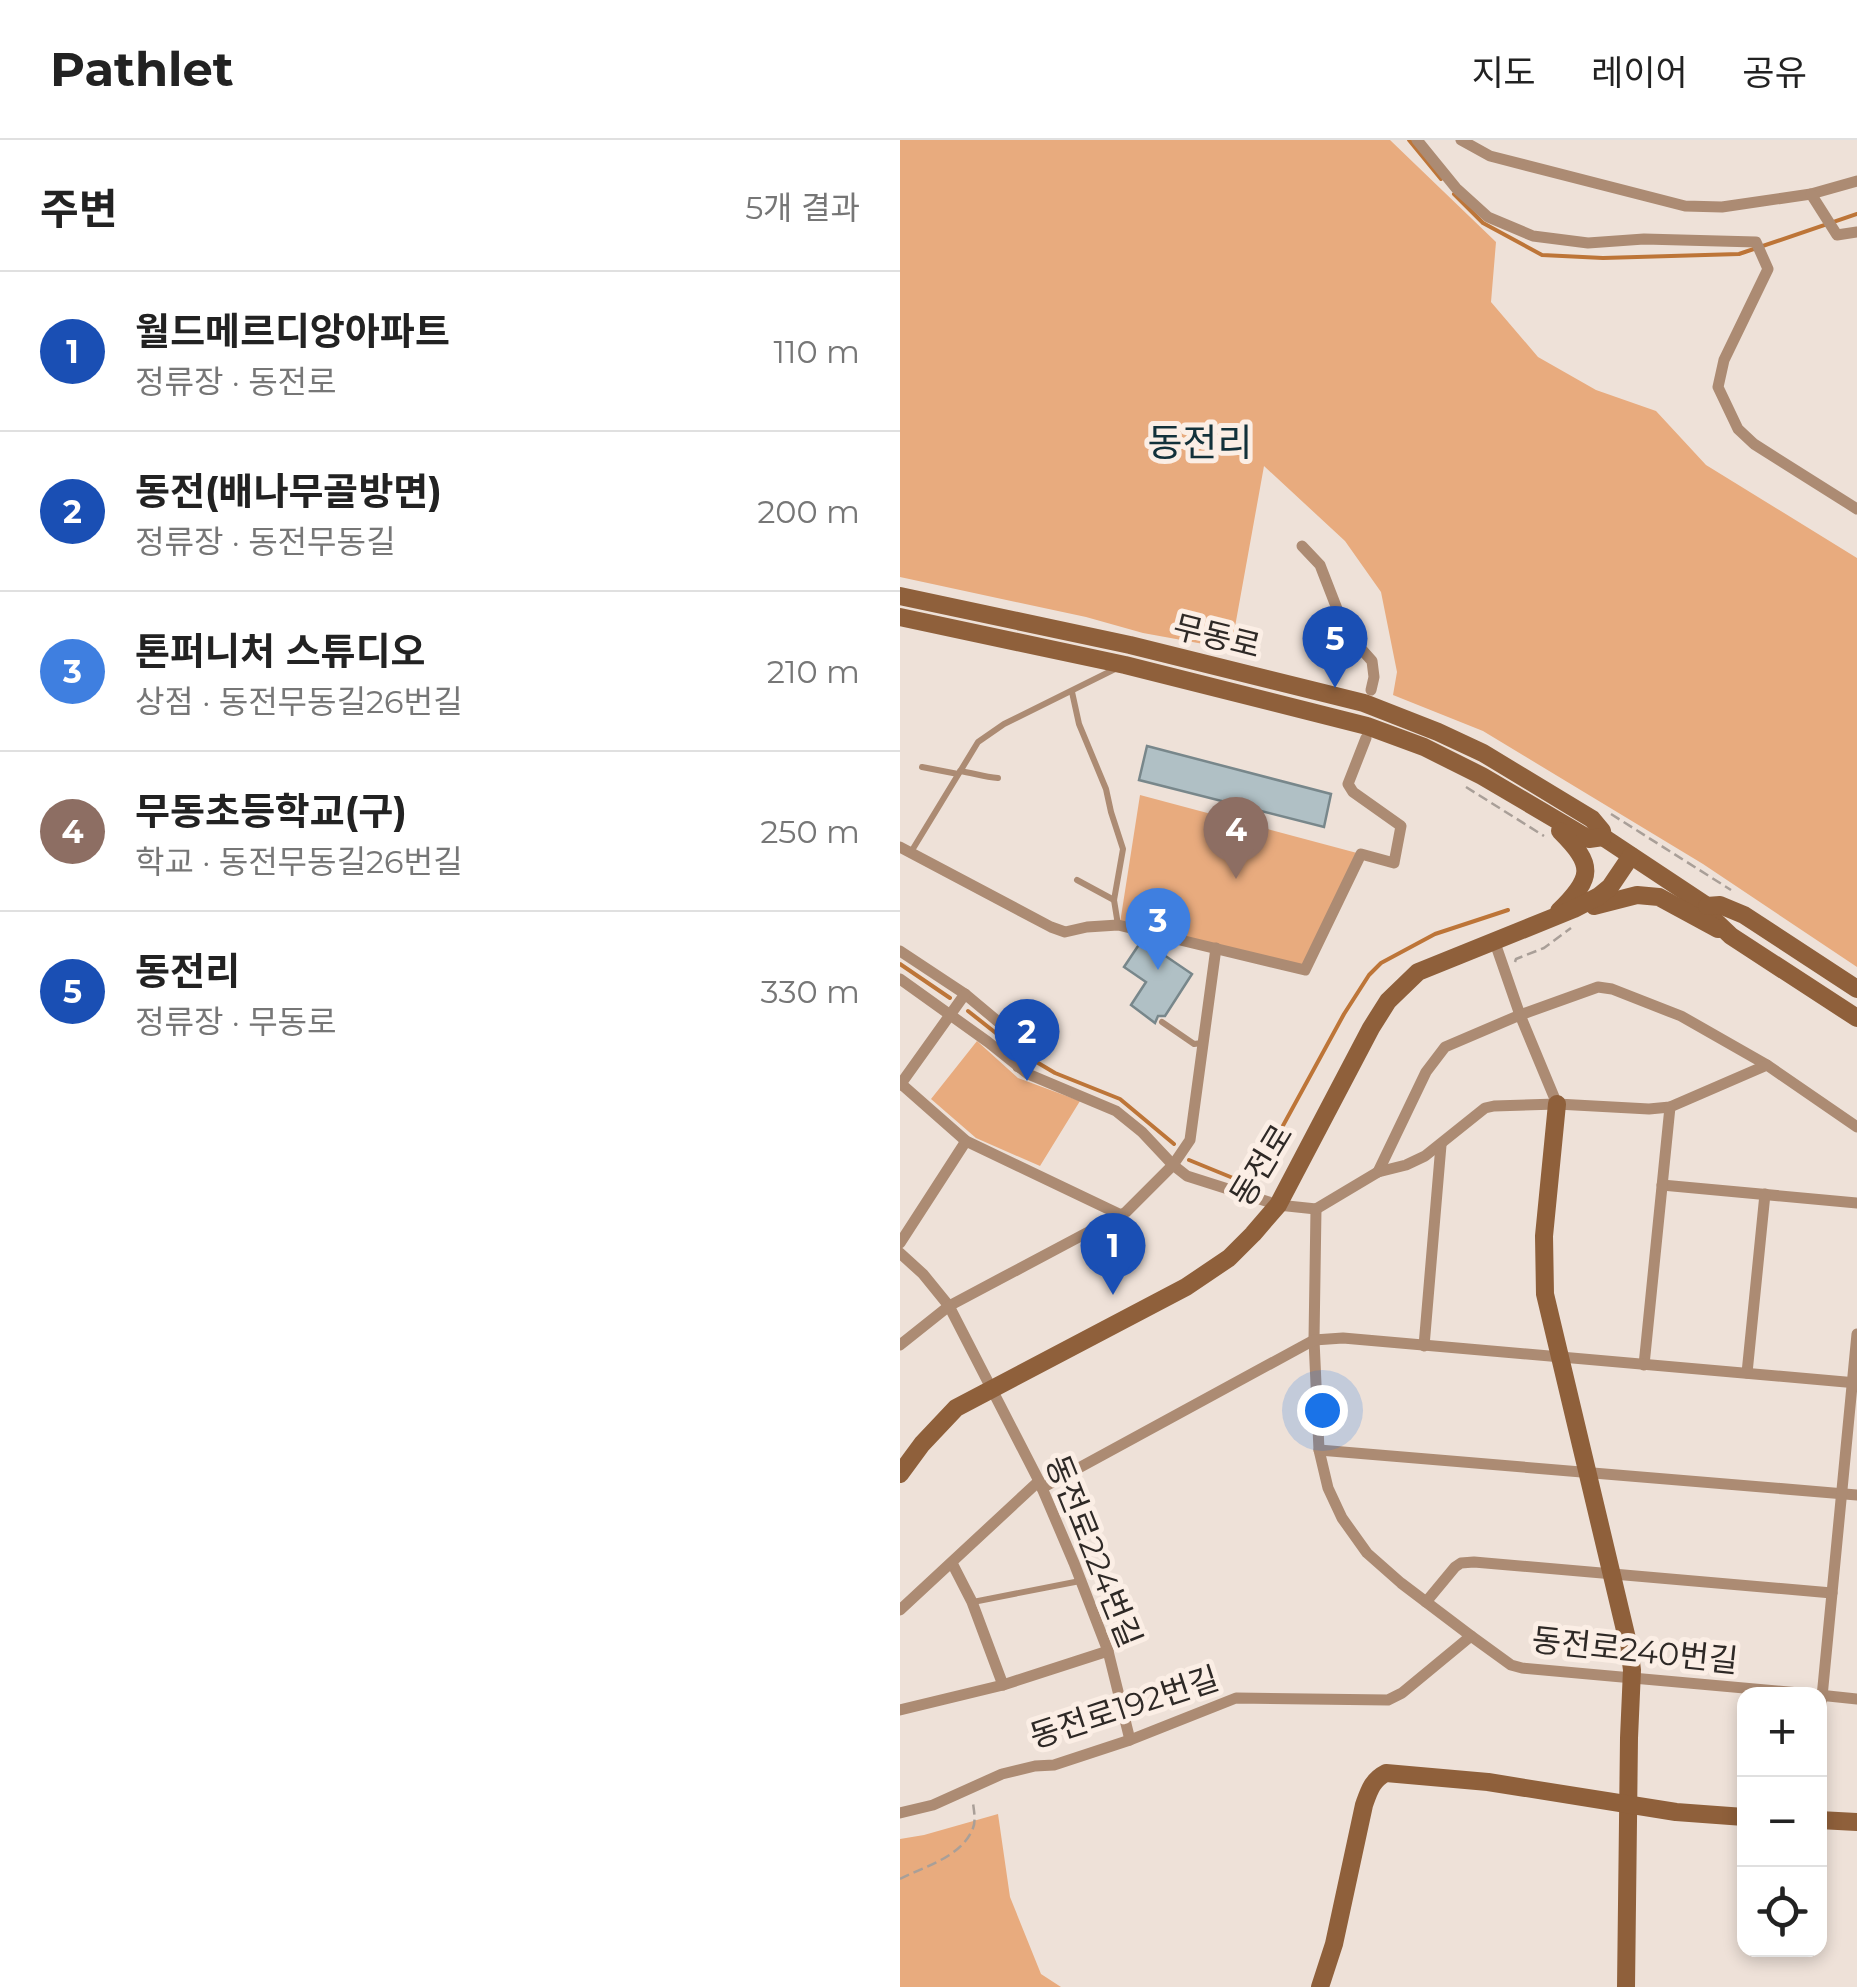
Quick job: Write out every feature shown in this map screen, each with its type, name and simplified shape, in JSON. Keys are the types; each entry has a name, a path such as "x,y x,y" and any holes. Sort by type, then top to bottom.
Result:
{"street":[{"path":"1417,140 1456,188 1488,217 1533,236 1588,243 1644,239 1756,242 1768,269 1724,360 1718,387 1738,428 1754,444 1857,508"},
{"path":"1461,140 1490,156 1685,206 1722,207 1812,194 1857,180"},
{"path":"1812,194 1837,235 1857,232"},
{"path":"1302,546 1320,565 1346,632 1372,661 1371,690"},
{"name":"무동로","path":"900,596 1130,645 1364,702 1483,753 1592,819 1603,837"},
{"name":"무동로","path":"900,617 1125,665 1367,726 1424,746 1589,839 1603,837 1707,906 1720,905 1744,916 1857,989"},
{"path":"906,850 1065,932 1118,924 1305,970 1361,854 1394,863 1402,826 1353,792 1348,784 1366,738"},
{"path":"1534,806 1581,852 1585,865 1581,886 1551,918"},
{"name":"동전로","path":"900,1474 956,1408 1186,1287 1229,1258 1278,1204 1371,1028 1388,1001 1418,972 1599,896 1632,856"},
{"path":"1551,918 1622,898 1651,896 1660,897 1730,936"},
{"name":"무동로","path":"1707,906 1710,917 1730,936 1857,1018"},
{"path":"1494,940 1557,1104 1543,1252 1545,1294 1630,1648 1626,1987"},
{"path":"900,1345 948,1306 1120,1215 1173,1165 1190,1140 1216,948"},
{"path":"900,951 965,994 1014,1035 1023,1071"},
{"path":"900,979 1023,1071 1116,1112 1187,1176 1278,1204 1316,1209 1378,1172 1425,1156 1485,1108 1557,1104 1670,1106 1767,1065"},
{"path":"1378,1172 1436,1056 1445,1047 1598,987 1681,1016 1767,1065 1857,1126"},
{"path":"965,994 900,1084 966,1141 1120,1215"},
{"path":"1644,1364 1670,1106"},
{"path":"900,1243 966,1141"},
{"path":"1424,1346 1441,1146"},
{"path":"1662,1185 1857,1203"},
{"path":"1747,1373 1765,1194"},
{"name":"동전로240번길","path":"1316,1209 1314,1340 1319,1450 1328,1488 1367,1553 1471,1636 1522,1668 1737,1688"},
{"name":"동전로224번길","path":"900,1253 948,1306 1040,1485 1108,1651 1130,1740"},
{"path":"1818,1687 1832,1593 1857,1334"},
{"path":"900,1610 1040,1485 1314,1340 1343,1338 1855,1382"},
{"path":"1319,1450 1857,1494"},
{"path":"1426,1602 1448,1573 1461,1563 1474,1562 1832,1593"},
{"path":"952,1563 972,1602 1003,1684"},
{"name":"동전로192번길","path":"900,1813 933,1805 1002,1774 1054,1765 1130,1740 1236,1698 1388,1700 1402,1693 1471,1636"},
{"path":"900,1710 1003,1684 1108,1651"},
{"name":"동전로240번길","path":"1827,1696 1857,1699"},
{"path":"1320,1987 1334,1944 1364,1805 1370,1787 1386,1773 1530,1787 1710,1816 1737,1817"},
{"path":"1827,1820 1857,1822"}],"lane":[{"path":"906,850 978,742 1004,724 1125,665"},
{"path":"1072,692 1079,724 1106,788 1123,849 1114,900 1118,924"},
{"path":"922,767 998,778"},
{"path":"1076,880 1114,900"},
{"path":"1162,1022 1194,1044 1203,1043"},
{"path":"972,1602 1080,1582"}],"path":[{"path":"1462,785 1553,841"},
{"path":"1607,812 1739,896"},
{"path":"1513,970 1516,959 1544,948 1571,928"},
{"path":"900,1879 948,1856 963,1844 975,1825 972,1787"}],"shaded area":[{"path":"900,140 1390,140 1496,242 1491,302 1538,357 1596,390 1656,411 1706,465 1857,558 1857,967 1703,864 1483,731 1393,695 1397,672 1381,592 1345,541 1264,466 1231,649 1143,633 900,577"},
{"path":"1140,795 1357,853 1303,967 1120,923"},
{"path":"977,1041 1018,1078 1080,1101 1040,1166 976,1138 931,1099"},
{"path":"998,1814 1010,1897 1041,1974 1061,1987 900,1987 900,1839"}],"building":[{"path":"1147,746 1331,794 1324,827 1139,780"},
{"path":"1142,940 1192,974 1165,1016 1158,1016 1155,1023 1131,1005 1146,982 1124,967"}],"waterway":[{"path":"1409,140 1441,179"},
{"path":"1454,194 1483,223 1542,255 1603,258 1739,254 1857,214"},
{"path":"1189,1160 1249,1181 1256,1175 1369,975 1381,963 1435,934 1508,910"},
{"path":"900,964 950,998"},
{"path":"968,1011 1011,1045"},
{"path":"1018,1051 1055,1073 1120,1099 1174,1144"}],"place":[{"name":"동전리","path":"1335,688"},
{"name":"무동초등학교(구)","path":"1236,879"},
{"name":"톤퍼니처 스튜디오","path":"1158,970"},
{"name":"동전(배나무골방면)","path":"1027,1081"},
{"name":"월드메르디앙아파트","path":"1113,1295"}],"district":[{"name":"동전리","path":"1200,442"}]}
